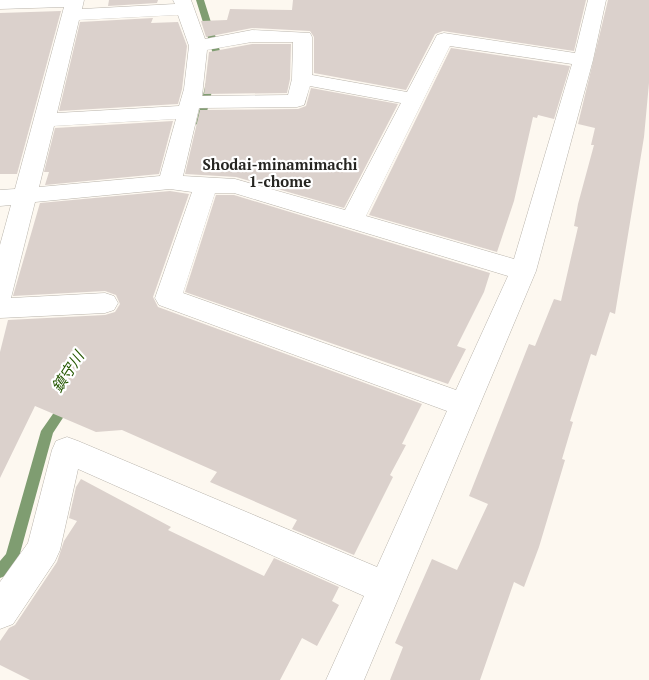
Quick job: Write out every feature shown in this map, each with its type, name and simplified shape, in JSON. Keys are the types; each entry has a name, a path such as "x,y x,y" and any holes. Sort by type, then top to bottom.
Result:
{"street":[{"path":"345,680 463,405 523,271 583,60 597,0"},
{"path":"0,4 183,5 209,44 198,105 170,182"},
{"path":"0,294 74,5"},
{"path":"45,120 198,105 297,101 302,79 303,37 252,36 209,44"},
{"path":"352,220 444,39 583,60"},
{"path":"302,79 414,99"},
{"path":"0,198 170,182 206,186 235,186 523,271"},
{"path":"206,186 168,298 463,405"},
{"path":"0,308 104,303"},
{"path":"0,612 43,550 66,450 385,588"}],"building":[{"path":"109,0 158,0 157,3 108,6"},
{"path":"293,0 586,0 574,51 443,31 435,34 406,90 314,73 314,37 310,31 252,28 206,37 201,21 227,20 230,9 292,10"},
{"path":"608,0 649,0 649,83 644,137 615,314 610,312 596,356 591,354 570,421 573,422 562,459 565,460 539,547 524,587 514,582 480,680 390,680 403,647 395,643 432,559 457,570 488,504 469,496 529,344 535,346 554,299 561,301 578,227 574,226 578,204 594,145 591,145 595,128 578,124"},
{"path":"61,11 17,174 0,174 0,13"},
{"path":"153,18 151,23 178,22 187,46 182,89 178,104 59,111 80,22"},
{"path":"252,44 291,44 290,79 287,93 204,94 209,52"},
{"path":"451,48 570,66 554,119 538,115 537,118 533,117 514,201 497,252 369,215"},
{"path":"311,88 398,104 344,208 236,177 185,174 200,110 298,109 306,106"},
{"path":"173,121 159,174 45,185 49,172 44,172 55,128"},
{"path":"170,191 189,194 153,297 158,307 422,404 402,444 406,445 390,475 393,477 354,555 292,529 297,520 210,482 217,472 122,430 96,432 35,406 0,478 0,352 8,320 105,315 115,312 120,304 116,295 105,291 13,296 40,203"},
{"path":"216,195 234,195 490,273 484,292 457,346 466,349 448,384 185,292"},
{"path":"81,479 171,527 168,530 264,576 274,558 339,587 332,601 339,605 317,646 302,638 280,680 30,680 0,665 0,641 9,628 15,625 57,562 64,541 77,521 69,518 76,487"}],"waterway":[{"name":"鎮守川","path":"200,0 217,54 200,124"},
{"name":"鎮守川","path":"0,571 12,557 47,431 66,404"}],"district":[{"name":"Shodai-minamimachi 1-chome","path":"280,174"}]}
